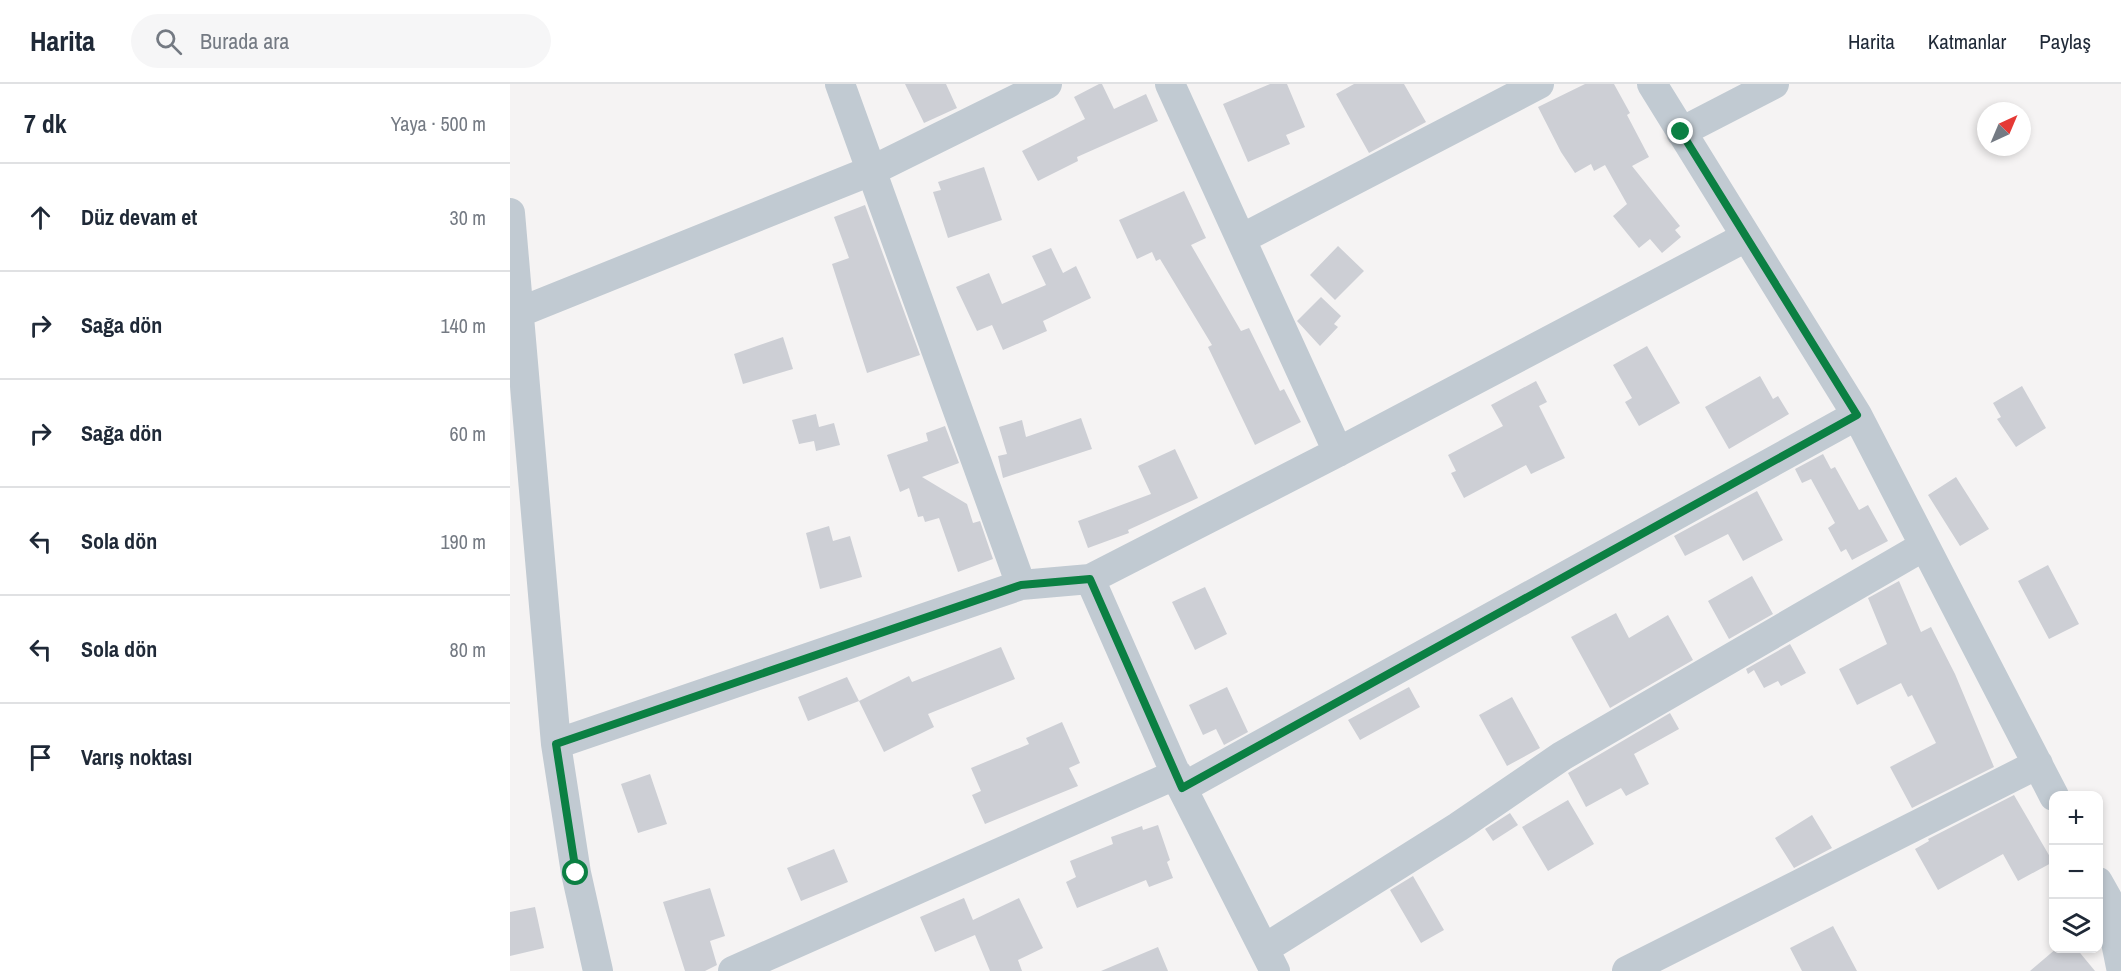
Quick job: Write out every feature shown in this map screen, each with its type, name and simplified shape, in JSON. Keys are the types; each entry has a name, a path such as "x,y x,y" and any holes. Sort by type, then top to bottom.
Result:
{"street":[{"path":"840,84 873,170 1021,585"},
{"path":"519,312 873,170 1047,84"},
{"path":"1170,84 1338,452"},
{"path":"1240,239 1539,84"},
{"path":"1652,84 1857,415 2052,791"},
{"path":"1681,132 1774,84"},
{"path":"510,213 556,744 576,873 598,971"},
{"path":"556,744 1021,585 1090,579 1338,452 1746,237"},
{"path":"733,971 1180,781 1857,415"},
{"path":"1090,579 1180,781 1270,960 1562,756 1924,546"},
{"path":"1627,971 2038,764"},
{"path":"2103,891 2107,898 2120,954"}],"building":[{"path":"905,84 946,84 957,108 924,123"},
{"path":"1102,84 1114,109 1146,94 1158,121 1077,157 1078,161 1038,181 1022,151 1085,119 1074,97"},
{"path":"1270,84 1287,84 1305,127 1286,135 1290,144 1248,162 1223,104"},
{"path":"1354,84 1404,84 1426,122 1369,153 1336,94"},
{"path":"1585,84 1614,84 1630,113 1627,115 1649,157 1632,166 1680,226 1675,230 1681,237 1662,253 1650,239 1639,248 1613,216 1627,204 1605,165 1594,171 1591,164 1575,173 1561,152 1538,107"},
{"path":"984,167 1002,220 948,238 933,192 941,190 938,182"},
{"path":"1184,191 1206,238 1191,245 1241,331 1249,328 1280,391 1284,389 1301,422 1255,445 1208,347 1212,345 1160,259 1156,261 1152,252 1137,259 1119,220"},
{"path":"865,205 920,355 867,373 832,264 849,258 834,217"},
{"path":"1338,246 1364,271 1335,300 1310,275"},
{"path":"1051,248 1063,273 1076,266 1091,298 1043,321 1047,331 1003,350 992,325 977,331 956,287 989,273 1002,304 1046,285 1032,256"},
{"path":"1321,297 1341,316 1334,324 1338,327 1320,346 1297,321"},
{"path":"783,337 793,369 743,384 734,354"},
{"path":"1647,346 1680,403 1639,426 1625,402 1632,398 1613,365"},
{"path":"1760,376 1773,399 1778,396 1789,414 1729,449 1705,407"},
{"path":"1536,381 1547,402 1539,406 1565,458 1531,474 1526,465 1464,498 1451,473 1456,471 1448,455 1503,426 1491,405"},
{"path":"2022,386 2046,428 2016,447 1997,419 2001,417 1993,403"},
{"path":"816,414 819,427 834,423 840,445 816,451 814,441 799,444 792,420"},
{"path":"1081,418 1092,449 1003,478 998,456 1007,454 999,427 1022,420 1026,437"},
{"path":"945,426 959,463 922,477 967,504 973,523 980,521 993,559 958,572 939,518 925,522 923,516 918,517 909,488 900,492 887,455 928,441 926,433"},
{"path":"1175,449 1198,498 1128,530 1129,533 1088,548 1078,521 1151,494 1138,466"},
{"path":"1823,454 1831,469 1835,467 1859,510 1868,505 1888,541 1852,560 1846,549 1841,552 1828,528 1835,523 1811,479 1802,483 1795,469"},
{"path":"1956,477 1989,529 1960,546 1928,495"},
{"path":"1757,491 1783,540 1743,561 1728,534 1685,556 1674,536"},
{"path":"829,526 833,541 850,536 862,577 820,589 806,533"},
{"path":"2048,565 2079,624 2049,639 2018,581"},
{"path":"1752,576 1773,614 1729,639 1708,601"},
{"path":"1899,581 1921,632 1931,627 1955,674 1994,767 1912,808 1890,767 1936,743 1912,695 1908,697 1901,683 1857,705 1839,669 1887,644 1868,598"},
{"path":"1205,587 1227,634 1195,650 1172,602"},
{"path":"1616,613 1629,638 1668,615 1693,660 1610,708 1571,637"},
{"path":"1790,644 1806,673 1781,686 1778,681 1764,688 1754,670 1748,674 1746,669"},
{"path":"1001,647 1015,679 928,714 934,727 884,752 859,701 909,676 912,682"},
{"path":"847,677 859,701 808,721 798,697"},
{"path":"1227,687 1248,732 1224,745 1216,729 1203,735 1189,705"},
{"path":"1409,687 1420,707 1360,740 1348,720"},
{"path":"1512,697 1540,748 1507,766 1479,715"},
{"path":"1670,713 1679,729 1634,754 1649,784 1626,796 1621,788 1586,807 1568,773"},
{"path":"1062,722 1080,763 1069,768 1078,786 985,824 972,795 981,791 971,768 1029,744 1026,738"},
{"path":"650,774 667,824 638,833 621,784"},
{"path":"2014,795 2049,855 2049,864 2018,881 2003,854 1938,890 1915,849 1929,841 1928,839"},
{"path":"1568,800 1594,844 1548,871 1522,827"},
{"path":"1510,813 1518,825 1493,841 1485,829"},
{"path":"1812,815 1832,848 1794,868 1775,838"},
{"path":"1158,825 1170,860 1167,862 1173,878 1149,887 1146,880 1077,908 1066,882 1076,877 1070,861 1113,844 1111,837 1142,826 1143,830"},
{"path":"834,849 848,882 801,901 787,868"},
{"path":"1413,876 1444,930 1421,943 1390,890"},
{"path":"710,888 725,936 710,941 717,965 705,971 685,971 663,902"},
{"path":"964,898 973,920 1019,898 1043,948 1018,960 1022,971 990,971 975,935 935,952 920,917"},
{"path":"535,907 544,948 510,956 510,912"},
{"path":"1833,926 1857,971 1802,971 1790,948"},
{"path":"1158,947 1168,971 1101,971"},
{"path":"2051,953 2080,953 2095,971 2030,971"}],"route":[{"path":"576,873 556,744 1021,585 1090,579 1182,788 1857,415 1681,132"}]}
